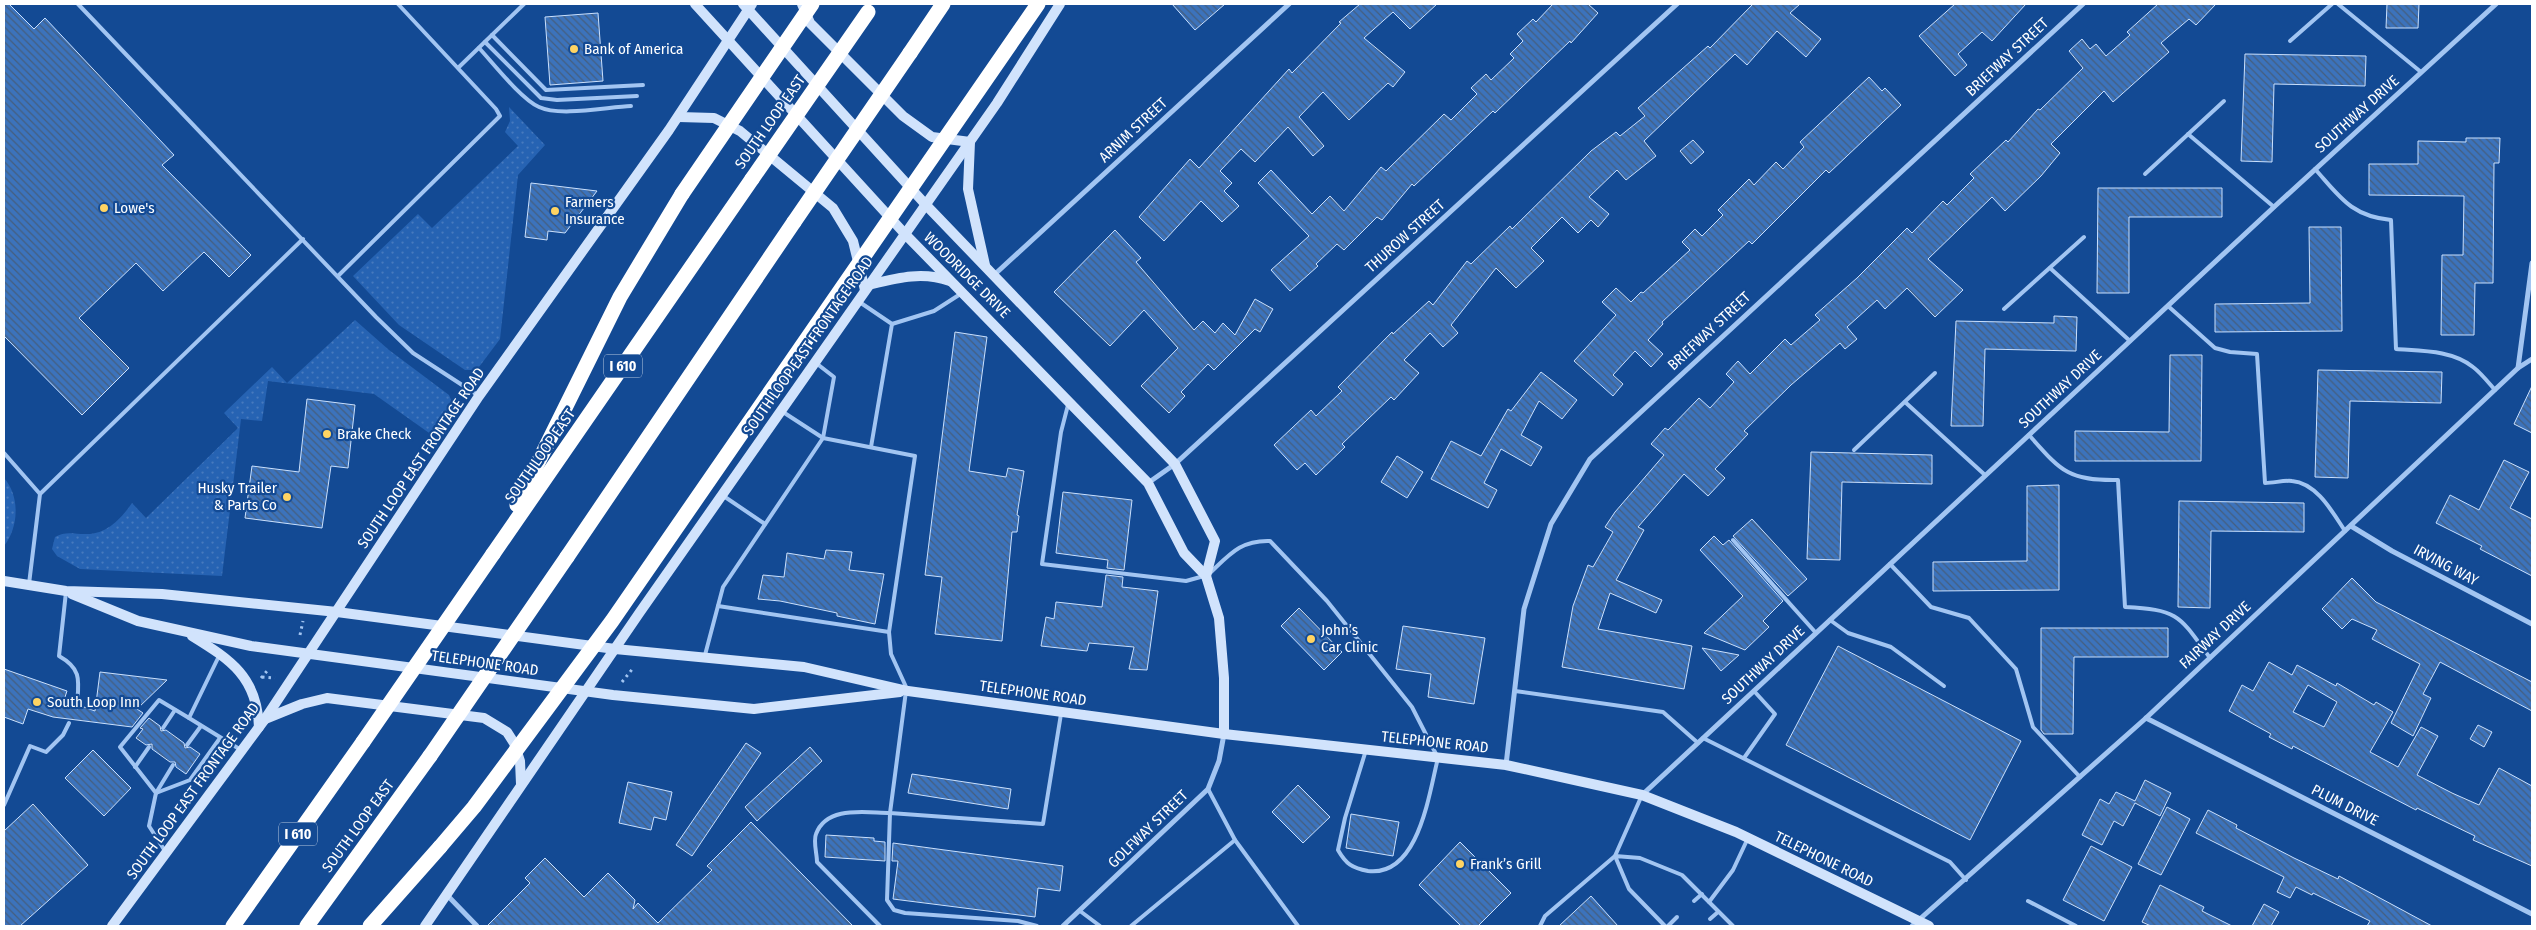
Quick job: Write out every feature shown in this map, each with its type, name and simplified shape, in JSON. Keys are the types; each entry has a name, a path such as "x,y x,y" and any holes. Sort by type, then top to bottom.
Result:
{"highway":[{"path":"493,554 620,297 682,194 812,4"},
{"name":"SOUTH LOOP EAST","path":"308,926 430,756 944,4"},
{"path":"370,926 474,807 612,621 1038,4"},
{"name":"SOUTH LOOP EAST","path":"233,926 364,742 871,8"}],"main road":[{"name":"WOODRIDGE DRIVE","path":"695,4 905,234 964,292 1148,483 1184,552 1206,576 1219,618 1224,678 1224,734"},
{"path":"802,4 810,23 903,116 932,138 970,142 968,189 985,265"},
{"name":"SOUTH LOOP EAST FRONTAGE ROAD","path":"425,926 521,784 970,142 1060,4"},
{"name":"WOODRIDGE DRIVE","path":"748,5 926,204 1175,464 1215,542 1206,576"},
{"name":"SOUTH LOOP EAST FRONTAGE ROAD","path":"112,926 242,751 310,654 479,396 679,117 748,5"},
{"path":"679,117 714,118 740,131 833,208 853,241 867,287 915,275 937,277 955,283"},
{"name":"TELEPHONE ROAD","path":"4,581 66,591 162,594 337,612 615,649 804,667 907,691 1224,734 1506,765 1642,795 1748,838 1916,925 1929,926"},
{"name":"TELEPHONE ROAD","path":"66,591 138,621 251,646 587,692 754,709 907,691"},
{"path":"185,631 235,664 252,689 262,723 302,704 327,698 484,718 507,732 514,743 520,761 521,784"}],"street":[{"name":"ARNIM STREET","path":"994,275 1290,4"},
{"name":"THUROW STREET","path":"1148,483 1175,464 1678,4"},
{"name":"BRIEFWAY STREET","path":"1506,765 1524,609 1551,524 1590,459 2083,4"},
{"name":"SOUTHWAY DRIVE","path":"1642,795 2315,169 2496,4"},
{"path":"2518,368 2532,264"},
{"name":"FAIRWAY DRIVE","path":"1916,925 2146,718 2518,368 2532,360"},
{"name":"IRVING WAY","path":"2351,526 2392,551 2532,624"},
{"name":"PLUM DRIVE","path":"2146,718 2532,914"},
{"name":"GOLFWAY STREET","path":"1063,926 1208,789 1219,761 1224,734"},
{"path":"447,894 476,926"}],"lane":[{"path":"78,4 412,353 479,396"},
{"path":"338,276 499,120 500,116 496,108 459,67 398,4"},
{"path":"459,67 524,4"},
{"path":"2290,41 2332,4"},
{"path":"2338,4 2421,72"},
{"path":"492,35 546,90 642,85"},
{"path":"485,42 541,98 557,100 637,96"},
{"path":"479,48 528,99 540,107 558,111 631,106"},
{"path":"2145,174 2224,102"},
{"path":"2188,134 2274,207"},
{"path":"2315,169 2342,200 2358,212 2371,218 2390,220 2396,349 2434,352 2457,357 2473,367 2495,390"},
{"path":"2004,309 2084,237"},
{"path":"29,584 40,494 302,239"},
{"path":"2050,268 2130,341"},
{"path":"892,324 934,311 964,292"},
{"path":"857,301 892,324"},
{"path":"2168,306 2215,348 2230,352 2257,354 2265,483 2293,481 2306,485 2319,496 2345,532"},
{"path":"871,447 892,324"},
{"path":"704,658 723,587 823,438 834,377 815,362"},
{"path":"1854,450 1935,373"},
{"path":"1069,401 1061,432 1042,564 1186,581 1206,576 1242,545 1255,541 1270,541 1327,601 1412,707 1438,758 1419,833 1399,861 1379,872 1363,870 1346,863 1338,850 1345,818 1366,750"},
{"path":"1905,402 1985,475"},
{"path":"781,410 823,438 915,456 889,632 891,654 907,691 890,813 887,900 894,910 905,913 1018,921 1037,926"},
{"path":"2029,435 2052,461 2071,474 2088,480 2118,480 2125,607 2159,609 2176,615 2189,629 2210,658"},
{"path":"4,452 40,494"},
{"path":"722,495 765,524"},
{"path":"1733,540 1816,633"},
{"path":"1890,564 1931,607 1969,618 2009,662 2018,674 2033,728 2080,777"},
{"path":"66,591 58,656 72,664 80,681 77,704"},
{"path":"718,606 889,632"},
{"path":"1830,620 1848,633 1891,647 1944,686"},
{"path":"189,718 220,654"},
{"path":"1515,691 1663,712 1698,743"},
{"path":"1744,758 1775,714 1754,691"},
{"path":"156,793 120,747 159,700 242,751"},
{"path":"163,728 175,710"},
{"path":"880,926 817,862 816,835 826,820 838,813 890,813 1043,824 1061,712"},
{"path":"4,805 30,746 46,752 63,735 69,723"},
{"path":"188,745 201,726"},
{"path":"156,793 190,780 220,738"},
{"path":"1703,738 1950,862 1966,880"},
{"path":"135,767 149,747"},
{"path":"167,853 149,826 156,793 174,765"},
{"path":"1208,789 1235,840 1298,926"},
{"path":"1540,926 1545,916 1615,856 1642,795"},
{"path":"1709,902 1733,870 1748,838"},
{"path":"1131,926 1235,840"},
{"path":"1615,856 1640,858 1682,874 1733,926"},
{"path":"1615,856 1629,889 1667,926 1678,917"},
{"path":"1694,901 1702,894"},
{"path":"2028,901 2076,926"},
{"path":"1080,911 1100,926"},
{"path":"1710,919 1718,912"}],"path":[{"path":"300,635 304,616"},
{"path":"622,683 634,667"},
{"path":"262,677 274,678"}],"shaded area":[{"path":"509,107 545,145 518,175 500,339 479,367 474,370 465,370 399,325 353,276 418,214 432,228 518,146 505,132 510,121"},
{"path":"355,320 389,350 449,395 452,402 432,435 374,394 268,381 262,421 241,419 222,576 80,569 57,556 52,549 55,537 66,533 93,534 100,532 118,520 132,503 146,518 238,428 224,413 272,367 287,383"},
{"path":"4,478 13,494 16,512 13,530 4,546"}],"building":[{"name":"Lowe's","path":"4,4 9,4 34,29 45,18 174,155 162,165 251,255 229,277 204,252 163,291 136,263 79,318 129,368 82,415 4,336"},
{"path":"1172,4 1225,4 1195,30"},
{"path":"1360,4 1437,4 1410,29 1393,12 1364,38 1405,72 1393,87 1388,83 1349,120 1323,92 1299,117 1324,146 1313,156 1288,127 1255,162 1241,149 1220,171 1232,183 1224,191 1239,206 1222,222 1201,201 1164,241 1139,217 1190,159 1199,168 1289,69 1292,73 1341,23 1339,22"},
{"path":"1553,4 1588,4 1598,13 1571,43 1570,41 1495,113 1493,111 1414,186 1412,184 1382,220 1377,217 1344,250 1337,244 1316,264 1318,266 1290,291 1271,270 1309,236 1258,183 1271,170 1312,214 1330,196 1344,211 1381,167 1386,171 1444,114 1451,120 1477,94 1471,88 1486,74 1491,80 1514,58 1510,54 1523,41 1517,34 1533,19 1536,22"},
{"path":"1753,4 1800,4 1790,13 1821,39 1806,57 1777,31 1747,65 1735,54 1644,141 1656,156 1626,180 1617,170 1589,197 1609,214 1598,227 1591,220 1578,233 1562,217 1531,248 1544,261 1516,288 1496,268 1451,325 1458,333 1443,347 1430,333 1404,360 1419,373 1394,400 1391,397 1342,444 1345,447 1316,475 1305,463 1297,470 1274,445 1311,410 1316,416 1342,391 1338,387 1392,332 1393,334 1429,301 1433,305 1467,261 1471,264 1510,226 1512,229 1591,151 1616,132 1620,136 1645,116 1638,108 1708,46 1710,48"},
{"path":"1955,4 2026,4 1992,41 1982,32 1958,54 1967,65 1955,76 1919,36"},
{"path":"2158,4 2216,4 2196,25 2189,19 2161,43 2169,52 2113,102 2104,91 2051,144 2060,153 2041,176 2005,211 1992,197 1928,259 1963,290 1935,317 1907,288 1885,309 1877,300 1847,327 1857,339 1845,349 1840,343 1791,385 1744,431 1748,434 1715,469 1725,478 1708,496 1684,474 1638,527 1644,530 1616,580 1662,600 1656,613 1610,593 1598,629 1692,646 1684,689 1562,667 1573,606 1588,565 1593,567 1613,532 1605,527 1615,512 1664,455 1651,444 1665,428 1668,430 1699,398 1710,408 1734,382 1726,374 1738,361 1750,374 1785,339 1791,345 1820,320 1815,315 1857,278 1907,228 1912,233 1943,201 1947,205 1974,178 1970,174 2006,140 2008,142 2038,109 2040,110 2083,68 2069,51 2082,39 2090,49 2096,44 2106,56 2130,35 2127,32"},
{"path":"2387,4 2419,4 2418,28 2386,28"},
{"name":"Bank of America","path":"598,13 603,81 550,85 545,17"},
{"path":"2245,54 2366,56 2365,86 2274,84 2272,162 2241,161"},
{"path":"1869,77 1882,91 1885,88 1901,105 1829,173 1826,170 1752,244 1749,241 1662,322 1663,324 1648,340 1663,354 1651,367 1635,351 1613,375 1623,384 1613,396 1574,361 1616,315 1602,302 1616,288 1631,302 1641,292 1643,293 1690,250 1682,242 1695,229 1702,236 1723,215 1718,210 1749,179 1754,185 1776,162 1783,169 1804,147 1800,142"},
{"path":"2466,138 2500,138 2499,163 2494,163 2493,283 2475,283 2474,335 2441,335 2442,255 2463,255 2464,196 2369,195 2369,164 2418,164 2418,141 2466,142"},
{"path":"1693,140 1704,152 1691,164 1680,151"},
{"name":"Farmers Insurance","path":"531,183 597,191 565,233 548,231 547,240 525,237"},
{"path":"2098,188 2222,188 2222,217 2129,217 2129,293 2097,293"},
{"path":"2309,227 2341,227 2342,331 2215,332 2215,304 2310,303"},
{"path":"1115,230 1141,258 1136,262 1194,330 1203,321 1215,333 1223,323 1235,335 1255,299 1273,309 1260,332 1255,329 1214,370 1208,364 1181,392 1185,396 1169,413 1141,386 1178,348 1144,310 1110,346 1054,292"},
{"path":"2054,316 2077,317 2076,351 1985,349 1983,426 1951,426 1956,321 2054,323"},
{"path":"955,332 987,337 969,471 1006,477 1008,468 1024,471 1017,515 1019,516 1017,532 1012,532 1002,641 935,634 942,577 925,575"},
{"path":"2170,355 2202,355 2201,461 2075,461 2075,431 2169,432"},
{"path":"2318,370 2442,372 2441,403 2350,401 2348,478 2315,477"},
{"path":"1541,372 1577,400 1562,419 1539,401 1521,435 1542,447 1531,466 1501,449 1484,483 1497,490 1488,508 1431,479 1451,441 1481,456 1508,409 1511,411"},
{"path":"2532,386 2532,433 2514,424"},
{"path":"307,399 355,405 348,468 331,466 322,528 245,518 252,466 299,472"},
{"path":"1811,452 1932,455 1932,484 1842,482 1840,560 1807,559"},
{"path":"1397,456 1423,472 1407,498 1381,482"},
{"path":"2504,460 2529,472 2510,508 2532,519 2532,576 2480,549 2482,546 2436,523 2450,495 2479,510"},
{"path":"2059,485 2059,590 1933,591 1933,562 2027,561 2027,486"},
{"path":"1063,492 1132,500 1124,570 1107,568 1108,560 1056,553"},
{"path":"2179,501 2304,503 2304,532 2211,531 2210,608 2178,607"},
{"path":"1752,519 1807,579 1788,596 1733,536"},
{"path":"1714,536 1723,545 1729,540 1783,601 1763,621 1769,627 1745,650 1704,633 1743,596 1700,550"},
{"path":"826,550 852,552 849,570 884,574 875,624 837,616 837,613 780,601 758,599 763,575 784,577 787,553 824,559"},
{"path":"1106,575 1123,577 1122,587 1158,591 1147,670 1129,669 1134,647 1089,643 1087,651 1041,646 1046,617 1054,619 1056,602 1102,607"},
{"path":"2352,578 2376,602 2532,682 2532,711 2440,662 2423,694 2431,698 2413,736 2391,723 2420,664 2372,639 2377,630 2352,619 2342,629 2322,609"},
{"name":"John’s Car Clinic","path":"1299,608 1342,652 1324,670 1281,626"},
{"path":"1403,626 1485,638 1474,704 1428,697 1431,674 1396,669"},
{"path":"2041,628 2168,628 2168,657 2074,657 2073,734 2044,734 2041,730"},
{"path":"1838,646 2021,741 1970,840 1786,745"},
{"path":"1702,648 1739,655 1721,671"},
{"path":"2269,662 2292,675 2297,665 2336,686 2337,683 2374,705 2376,702 2393,712 2370,752 2398,767 2421,727 2438,736 2417,775 2479,805 2499,768 2532,786 2532,866 2473,840 2475,836 2417,808 2416,810 2293,746 2292,749 2269,737 2271,734 2229,711 2242,685 2253,691","holes":["2308,685 2337,702 2324,727 2293,712"]},
{"path":"4,669 67,691 64,700 73,703 74,708 78,709 81,706 95,711 100,672 167,680 137,709 143,713 132,727 53,717 28,709 23,724 4,717"},
{"path":"149,718 160,726 161,731 166,730 184,743 185,748 190,747 200,754 186,774 176,767 175,762 170,762 152,749 152,744 146,745 136,738 143,729 140,728"},
{"path":"2478,725 2492,732 2484,747 2470,739"},
{"path":"746,743 761,753 692,856 676,845"},
{"path":"810,747 822,761 757,821 745,807"},
{"path":"93,750 131,788 104,816 65,778"},
{"path":"912,774 1011,789 1008,809 908,793"},
{"path":"2145,780 2171,793 2160,816 2135,803 2123,826 2114,821 2102,845 2082,835 2100,799 2109,804 2116,792 2135,801"},
{"path":"628,782 672,792 666,820 654,817 651,830 619,823"},
{"path":"1298,785 1330,817 1303,843 1272,812"},
{"path":"33,804 88,865 20,926 4,926 4,831"},
{"path":"2167,807 2190,819 2161,875 2138,864"},
{"path":"2208,810 2237,825 2236,828 2338,879 2339,876 2432,926 2367,926 2370,921 2313,893 2312,895 2296,887 2290,898 2277,892 2284,877 2196,833"},
{"path":"1351,814 1399,822 1393,856 1346,848"},
{"path":"751,822 853,926 487,926 530,883 525,878 545,858 584,897 608,873 635,900 633,909 638,903 658,923 712,870 707,866"},
{"path":"826,835 874,838 874,841 885,842 885,861 825,857"},
{"name":"Frank’s Grill","path":"1460,842 1511,893 1478,926 1461,926 1419,885"},
{"path":"893,843 1063,866 1060,891 1038,888 1035,917 893,899 898,861 892,861"},
{"path":"2091,846 2132,867 2104,921 2063,900"},
{"path":"2160,885 2204,907 2202,911 2232,926 2151,926 2142,922"},
{"path":"1591,896 1618,926 1559,926"},
{"path":"2264,904 2279,912 2271,926 2252,926"}],"place":[{"name":"Bank of America","path":"574,49"},
{"name":"Lowe's","path":"104,208"},
{"name":"Farmers Insurance","path":"555,211"},
{"name":"Brake Check","path":"327,434"},
{"name":"Husky Trailer & Parts Co","path":"287,497"},
{"name":"John’s Car Clinic","path":"1311,639"},
{"name":"South Loop Inn","path":"37,702"},
{"name":"Frank’s Grill","path":"1460,864"}]}
